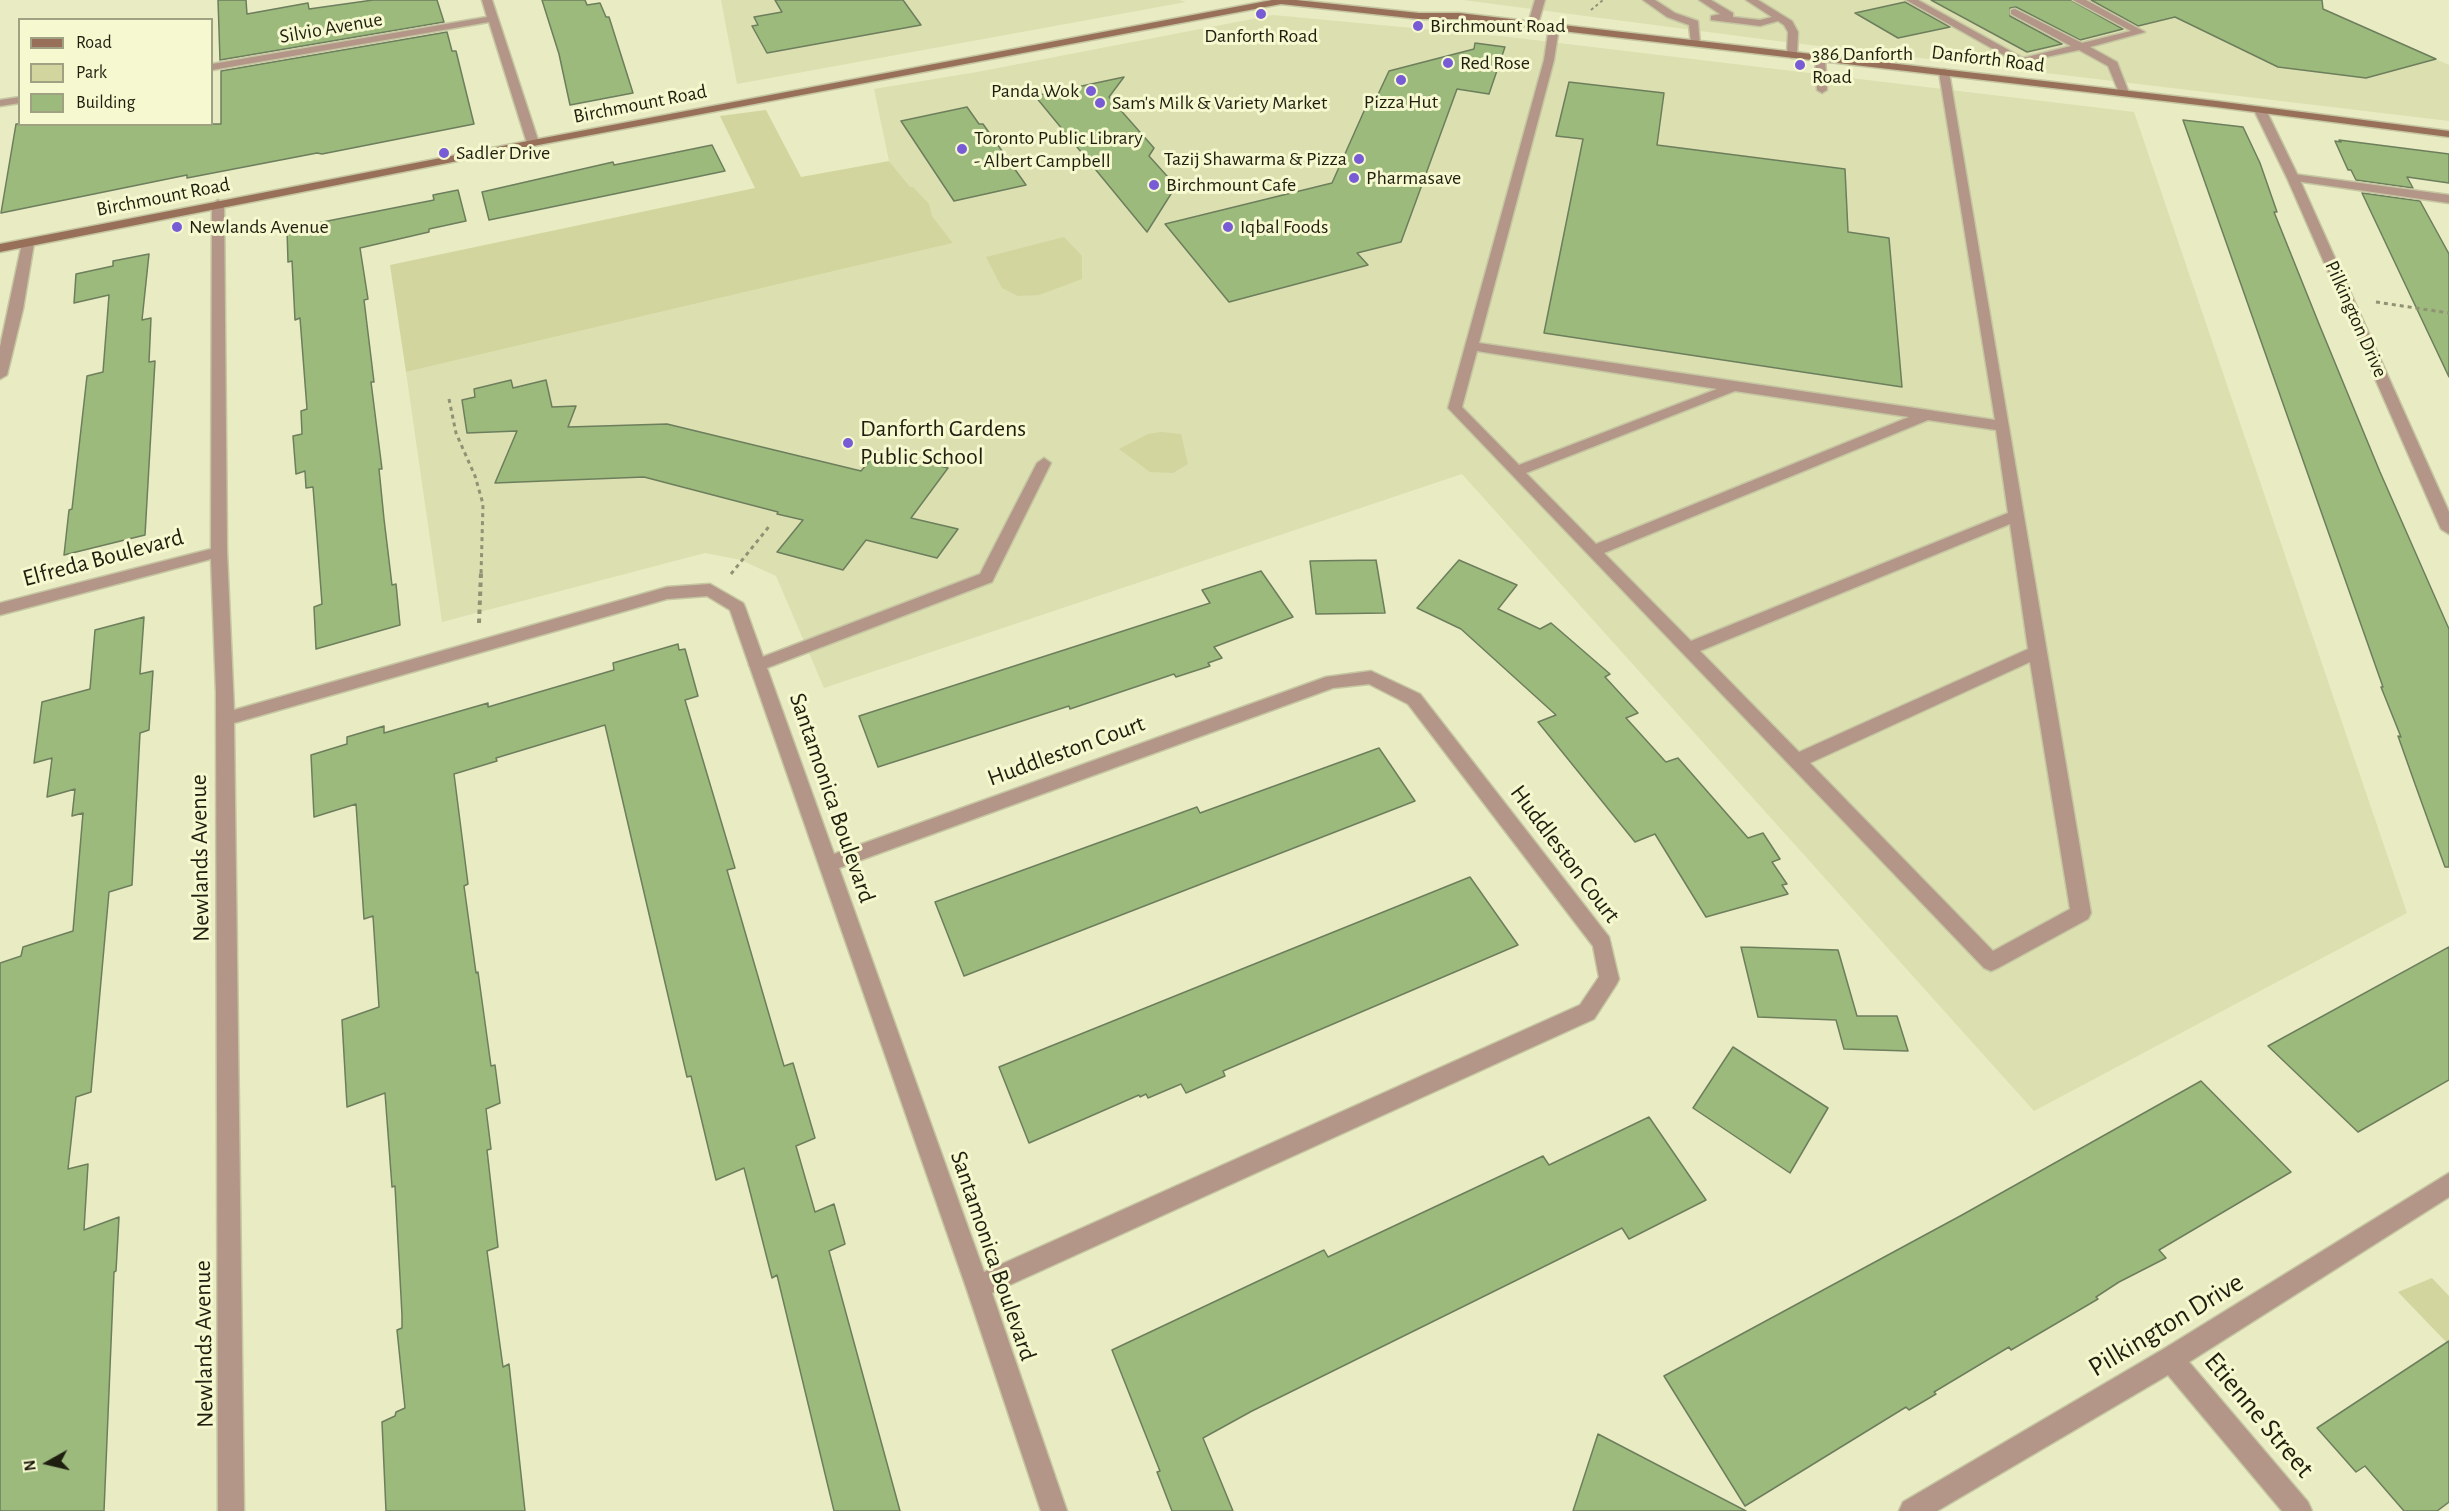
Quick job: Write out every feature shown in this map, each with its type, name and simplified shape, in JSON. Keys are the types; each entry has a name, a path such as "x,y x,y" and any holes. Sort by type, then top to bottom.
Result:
{"main road":[{"name":"Danforth Road","path":"1266,0 1419,16 1452,15 1533,24 2124,93 2449,134"},
{"name":"Danforth Road","path":"1369,0 1418,6 1452,15"},
{"name":"Birchmount Road","path":"0,248 533,143 1284,1"}],"street":[{"path":"487,0 533,143"},
{"path":"1533,24 1540,0"},
{"path":"1648,0 1671,15 1694,22 1729,15 1704,0"},
{"path":"1751,0 1788,23 1793,32 1792,55"},
{"path":"1911,0 2022,62 2140,32 2078,0"},
{"path":"2014,12 2114,64 2124,93"},
{"path":"1714,18 1760,23 1780,18"},
{"name":"Silvio Avenue","path":"213,67 492,19"},
{"path":"1694,22 1696,43"},
{"path":"1554,27 1549,60 1455,408 1991,962 2081,913 2037,652 2018,515 1944,72"},
{"path":"1820,58 1822,90"},
{"path":"0,103 18,100"},
{"name":"Pilkington Drive","path":"2260,110 2293,178 2449,529"},
{"path":"2293,178 2449,199"},
{"name":"Newlands Avenue","path":"218,204 219,552 225,692 231,1511"},
{"path":"0,375 16,309 28,243"},
{"path":"1472,346 2003,426"},
{"path":"1517,471 1734,387"},
{"path":"1594,551 1926,415"},
{"path":"758,665 986,578 1044,463"},
{"path":"1689,649 2018,515"},
{"name":"Elfreda Boulevard","path":"0,609 219,552"},
{"path":"224,719 667,593 710,591 715,593"},
{"name":"Santamonica Boulevard","path":"715,593 736,607 758,665 978,1287 1054,1511"},
{"path":"1796,761 2037,652"},
{"name":"Huddleston Court","path":"828,864 1332,682 1371,677 1414,699 1602,943 1609,979 1587,1012 978,1287"},
{"name":"Pilkington Drive","path":"1912,1511 2171,1359 2449,1184"},
{"name":"Etienne Street","path":"2171,1359 2299,1511"}],"path":[{"path":"2346,297 2449,313"},
{"path":"448,399 456,433 475,476 483,504 478,621 483,645"},
{"path":"715,593 771,524"}],"shaded area":[{"path":"721,0 1179,0 1186,2 737,84"},
{"path":"1463,0 2302,0 2449,65 2449,121 1777,41"},
{"path":"1273,15 1509,37 2134,112 2407,913 2034,1111 1462,474 824,688 776,576 741,560 705,553 442,622 406,372 953,243 889,161 874,89 977,72"}],"green space":[{"path":"766,110 801,177 889,161 910,187 913,187 929,204 932,216 953,243 406,372 390,265 755,188 720,116"},
{"path":"1064,237 1082,256 1082,279 1039,295 1018,296 1002,288 986,257"},
{"path":"1161,432 1181,434 1188,464 1173,473 1150,472 1119,449 1148,434"},
{"path":"2432,1278 2449,1296 2449,1345 2398,1292"}],"building":[{"path":"218,0 246,0 247,14 308,3 309,9 373,0 437,0 444,22 220,60"},
{"path":"542,0 585,0 587,5 600,3 606,17 609,17 633,93 570,105 559,54"},
{"path":"775,0 903,0 921,25 767,53 752,26 758,25 754,17 782,12"},
{"path":"1931,0 2071,0 2123,29 2080,40 2016,7 2010,8 2010,16 2062,44 2027,52"},
{"path":"2091,0 2322,0 2323,9 2436,59 2366,78 2278,67 2175,17 2138,26"},
{"path":"1905,2 1950,27 1898,38 1855,13"},
{"path":"447,32 452,51 456,51 474,124 187,178 187,175 1,213 16,124 18,126 213,126 213,124 221,124 221,71"},
{"path":"1475,43 1505,47 1489,94 1457,89 1401,242 1357,253 1368,265 1229,302 1165,224 1332,183 1369,100 1375,101 1389,71 1474,49"},
{"path":"1124,77 1109,97 1154,148 1149,156 1176,186 1147,232 1035,96"},
{"path":"1569,82 1664,93 1657,145 1845,169 1848,232 1889,238 1902,387 1544,333 1583,139 1556,136"},
{"name":"Toronto Public Library - Albert Campbell","path":"967,107 979,124 983,124 1026,185 954,201 901,121"},
{"path":"2183,120 2243,127 2260,163 2277,212 2274,212 2319,324 2380,472 2449,629 2449,867 2445,867 2415,784 2398,736 2401,737 2381,687 2383,687"},
{"path":"2339,140 2449,154 2449,183 2407,177 2413,188 2356,180 2351,170 2348,170 2335,141 2341,142"},
{"path":"712,145 725,171 489,220 482,192 613,162 614,165"},
{"path":"458,190 466,221 360,248 368,299 364,300 382,469 379,469 384,519 392,585 396,584 400,625 316,649 314,607 322,604 313,487 306,488 305,471 296,474 293,436 302,434 301,411 307,409 300,318 295,320 292,261 288,262 287,229 434,200 433,195"},
{"path":"2362,193 2420,201 2449,254 2449,377"},
{"path":"149,254 142,320 151,318 149,362 155,361 145,535 64,555 69,510 72,509 87,376 103,372 109,295 74,303 76,274 113,266 113,261"},
{"path":"511,380 513,388 546,380 552,407 576,406 568,427 667,424 861,471 878,451 948,468 911,518 958,529 937,558 866,540 843,570 777,552 803,520 644,477 495,483 517,431 467,433 462,400 475,397 474,389"},
{"path":"1376,560 1385,613 1316,614 1310,561"},
{"path":"1459,560 1517,585 1498,609 1540,629 1551,623 1610,674 1605,677 1638,713 1626,718 1664,760 1666,762 1678,758 1748,838 1763,833 1780,859 1772,862 1787,884 1782,885 1788,894 1706,917 1655,834 1635,842 1538,722 1556,715 1461,629 1417,608"},
{"path":"1261,571 1293,617 1214,647 1222,658 1208,663 1210,666 1176,677 1174,674 1070,709 1069,706 878,767 859,716 1210,603 1202,590"},
{"path":"144,617 140,674 153,671 149,730 140,733 132,885 109,892 91,1092 76,1097 68,1169 88,1164 84,1230 119,1217 116,1271 114,1272 104,1511 0,1511 0,963 21,956 23,947 73,931 83,813 72,816 75,789 47,797 52,758 34,763 42,702 90,689 95,630"},
{"path":"678,644 679,650 685,649 698,696 685,700 735,868 727,870 784,1066 793,1063 815,1138 796,1146 815,1212 834,1204 845,1244 829,1251 900,1511 834,1511 777,1275 772,1278 744,1168 716,1180 691,1076 687,1077 605,725 496,758 497,761 454,774 468,884 464,886 476,973 478,972 491,1066 495,1065 500,1103 486,1109 491,1149 487,1150 498,1247 487,1251 503,1367 509,1364 525,1511 386,1511 382,1422 405,1408 397,1330 402,1328 402,1315 395,1186 392,1187 385,1093 347,1107 342,1020 379,1007 373,916 364,919 356,804 314,817 311,755 347,744 347,737 384,726 384,733 488,703 488,707 614,670 613,663"},
{"path":"1379,748 1415,801 964,976 935,902 1197,807 1200,813"},
{"path":"1470,877 1518,945 1223,1071 1225,1076 1186,1093 1181,1084 1148,1098 1146,1094 1140,1097 1139,1095 1029,1143 999,1067"},
{"path":"1741,947 1838,950 1857,1016 1897,1016 1908,1051 1844,1049 1836,1020 1758,1017"},
{"path":"2449,947 2449,1080 2358,1132 2268,1046"},
{"path":"1733,1047 1828,1108 1790,1173 1693,1108"},
{"path":"2201,1081 2291,1172 2159,1250 2166,1258 2119,1282 2096,1297 2098,1299 2011,1350 2009,1347 1934,1392 1936,1394 1909,1410 1906,1407 1745,1506 1664,1376 1962,1215"},
{"path":"1649,1117 1706,1200 1629,1239 1622,1228 1252,1411 1203,1438 1233,1511 1172,1511 1157,1472 1160,1471 1112,1350 1324,1250 1328,1257 1543,1156 1549,1165"},
{"path":"2449,1341 2449,1502 2437,1511 2404,1511 2365,1466 2356,1472 2317,1428"},
{"path":"1598,1434 1746,1511 1573,1511"}],"place":[{"name":"Danforth Road","path":"1261,14"},
{"name":"Birchmount Road","path":"1418,26"},
{"name":"Red Rose","path":"1448,63"},
{"name":"386 Danforth Road","path":"1800,65"},
{"name":"Pizza Hut","path":"1401,80"},
{"name":"Panda Wok","path":"1091,91"},
{"name":"Sam's Milk & Variety Market","path":"1100,103"},
{"name":"Toronto Public Library - Albert Campbell","path":"962,149"},
{"name":"Sadler Drive","path":"444,153"},
{"name":"Tazij Shawarma & Pizza","path":"1359,159"},
{"name":"Pharmasave","path":"1354,178"},
{"name":"Birchmount Cafe","path":"1154,185"},
{"name":"Newlands Avenue","path":"177,227"},
{"name":"Iqbal Foods","path":"1228,227"},
{"name":"Danforth Gardens Public School","path":"848,443"}]}
